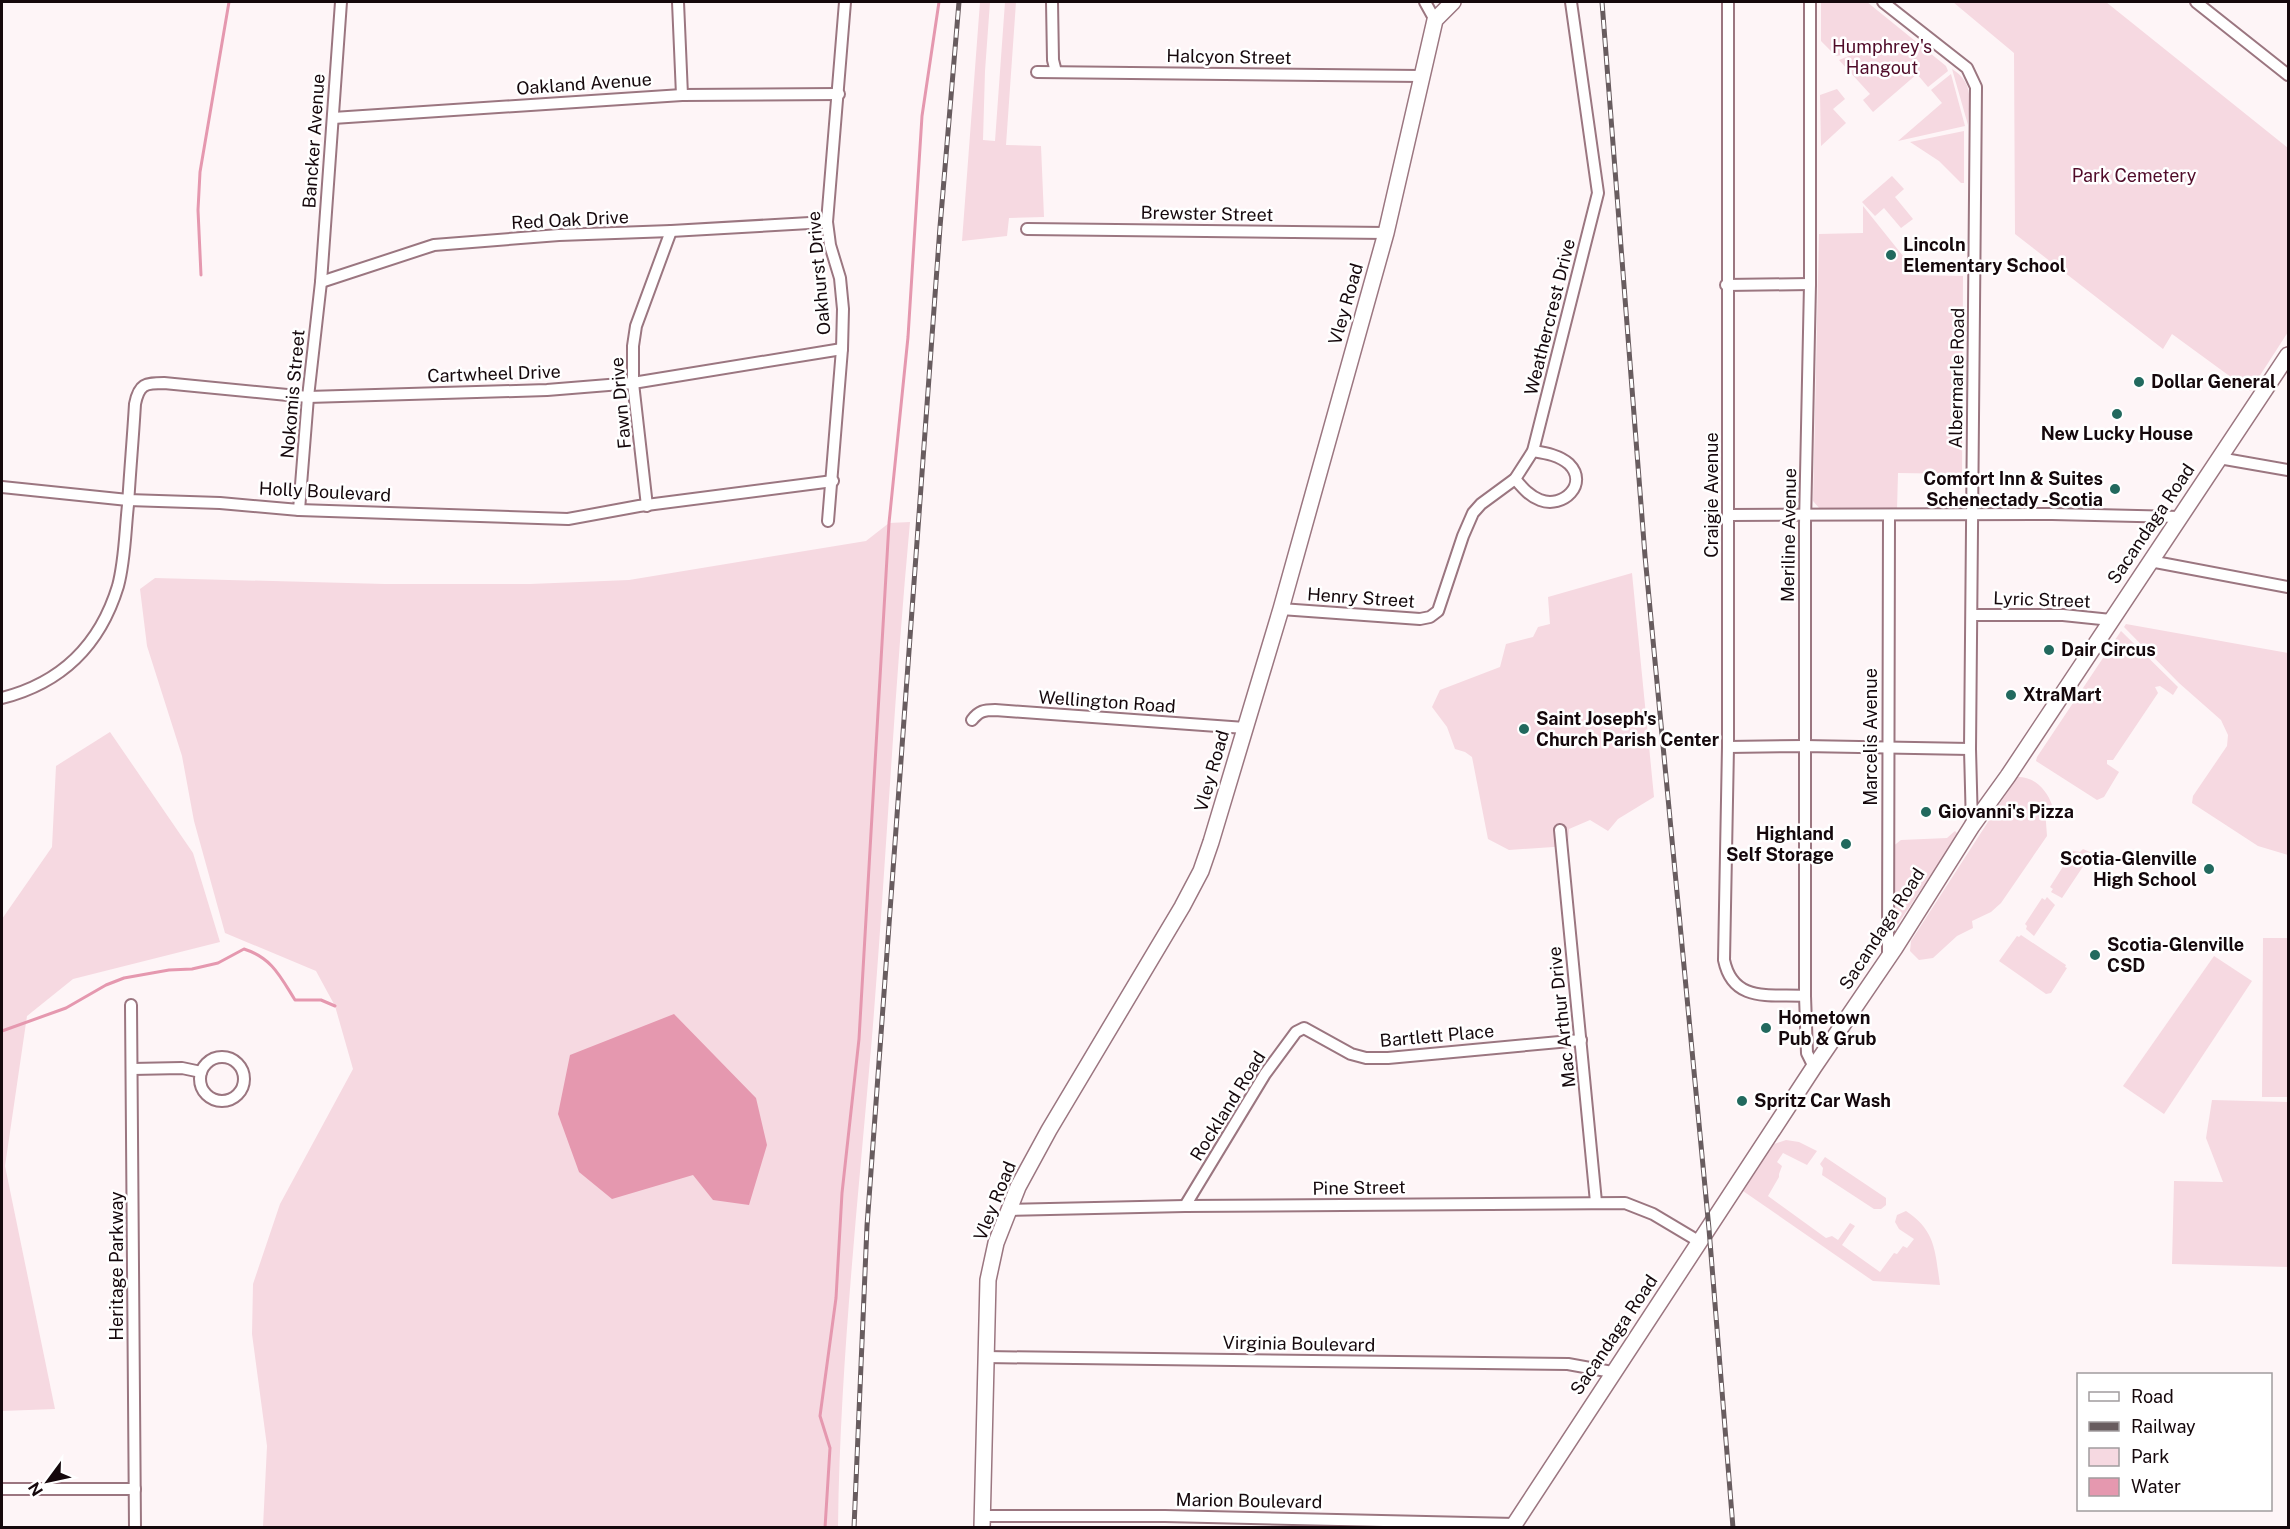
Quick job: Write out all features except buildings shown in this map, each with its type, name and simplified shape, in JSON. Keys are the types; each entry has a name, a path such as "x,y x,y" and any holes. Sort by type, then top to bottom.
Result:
{"street":[{"name":"Bancker Avenue","path":"321,282 341,2"},
{"path":"678,2 682,95"},
{"name":"Oakhurst Drive","path":"828,521 842,349 843,309 840,278 830,245 827,222 845,2"},
{"path":"1052,2 1053,60 1056,72"},
{"path":"1425,2 1435,20 1454,2"},
{"name":"Weathercrest Drive","path":"1438,611 1473,513 1481,504 1515,479 1533,451 1598,193 1571,2"},
{"name":"Craigie Avenue","path":"1728,2 1726,285 1729,515 1724,960 1729,977 1744,991 1754,994 1805,996"},
{"name":"Meriline Avenue","path":"1810,2 1810,284 1805,514 1804,746 1805,996 1807,1053 1814,1066"},
{"name":"Albermarle Road","path":"1883,2 1966,68 1972,75 1976,87 1970,750 1972,826"},
{"path":"2199,2 2289,75"},
{"name":"Vley Road","path":"983,1522 988,1280 996,1243 1018,1187 1049,1130 1169,931 1201,871 1281,609 1386,233 1420,76 1435,20"},
{"name":"Halcyon Street","path":"1037,72 1420,76"},
{"name":"Oakland Avenue","path":"333,118 682,95 839,94"},
{"name":"Red Oak Drive","path":"321,282 434,245 559,235 827,222"},
{"name":"Brewster Street","path":"1027,229 1386,233"},
{"name":"Fawn Drive","path":"647,506 633,383 633,346 636,326 671,231"},
{"name":"Nokomis Street","path":"299,510 308,397 321,282"},
{"path":"1726,285 1810,284"},
{"name":"Cartwheel Drive","path":"128,500 135,404 138,392 144,385 164,383 308,397 547,390 633,383 842,349"},
{"name":"Sacandaga Road","path":"1513,1526 1814,1066 1888,958 1972,826 2008,776 2288,357"},
{"path":"1515,479 1530,495 1541,501 1555,502 1567,498 1573,491 1574,473 1569,464 1555,455 1533,451"},
{"path":"2219,458 2289,470"},
{"name":"Holly Boulevard","path":"2,487 128,500 230,504 299,510 568,519 832,481"},
{"path":"2,698 30,688 58,674 86,648 99,631 118,586 128,500"},
{"path":"1729,515 2180,517"},
{"name":"Marcelis Avenue","path":"1888,958 1889,515"},
{"path":"2150,561 2289,587"},
{"name":"Henry Street","path":"1281,609 1420,619 1430,617 1438,611"},
{"name":"Lyric Street","path":"1972,615 2063,615 2111,620"},
{"name":"Wellington Road","path":"972,720 977,713 984,710 995,710 1245,728"},
{"path":"1728,747 1887,747 1970,750"},
{"name":"Mac Arthur Drive","path":"1560,830 1596,1202"},
{"name":"Heritage Parkway","path":"131,1005 135,1527"},
{"name":"Bartlett Place","path":"1304,1029 1351,1054 1366,1058 1388,1058 1581,1040"},
{"name":"Rockland Road","path":"1185,1206 1265,1074 1296,1032 1304,1029"},
{"path":"217,1057 232,1059 242,1070 244,1085 240,1092 229,1100 215,1100 204,1092 200,1079 201,1072 205,1065 217,1057"},
{"path":"132,1069 182,1068 201,1072"},
{"name":"Pine Street","path":"1009,1210 1185,1206 1625,1203 1653,1214 1700,1242"},
{"name":"Virginia Boulevard","path":"985,1357 1568,1364 1612,1372"},
{"path":"2,1490 135,1489"},
{"name":"Marion Boulevard","path":"983,1522 1165,1515 1513,1526"}],"green space":[{"path":"980,2 990,2 983,140 995,141 1005,2 1016,2 1006,145 1041,146 1044,217 1009,218 1007,236 962,241"},
{"name":"Humphrey's Hangout","path":"1821,2 1867,2 1946,66 1948,71 1928,87 1917,74 1873,112 1863,100 1870,94 1839,60 1851,55 1836,56 1821,41"},
{"name":"Park Cemetery","path":"1953,2 2106,2 2288,148 2288,332 2250,391 2172,334 2163,349 2015,234 2014,53"},
{"path":"1952,69 1964,80 1969,94 1968,125"},
{"path":"1951,74 1965,126 1898,141 1942,103 1931,90"},
{"path":"1837,89 1845,99 1833,109 1846,123 1821,146 1820,95"},
{"path":"1964,131 1964,183 1961,183 1939,161 1910,142"},
{"path":"1892,176 1904,189 1895,197 1913,219 1901,228 1884,208 1875,216 1862,202"},
{"path":"1863,206 1911,266 1911,275 1963,276 1962,474 1898,473 1897,510 1820,509 1813,501 1819,234 1863,233"},
{"path":"910,522 882,909 846,1344 838,1527 263,1527 267,1446 252,1334 253,1284 280,1204 353,1069 335,1006 316,971 225,933 194,821 182,756 147,646 140,589 155,578 385,584 530,584 629,580 866,541 889,523"},
{"path":"1632,573 1654,797 1618,819 1608,831 1590,820 1569,829 1568,846 1509,850 1488,839 1472,757 1455,749 1447,727 1432,707 1440,690 1500,667 1506,644 1533,637 1538,627 1550,624 1548,597"},
{"path":"2126,624 2288,653 2288,855 2258,846 2192,803 2193,796 2227,746 2228,735 2221,720 2179,683 2124,627"},
{"path":"2121,631 2178,687 2173,695 2160,686 2155,687 2158,693 2113,760 2107,760 2107,764 2119,772 2104,797 2097,800 2036,761"},
{"path":"110,732 193,853 220,942 73,979 27,1016 5,1166 55,1409 2,1411 2,919 52,847 56,766"},
{"path":"2017,777 2034,781 2050,799 2052,805 2045,809 2047,836 2001,903 1991,912 1972,921 1973,928 1957,936 1933,958 1919,960 1910,951 1911,941"},
{"path":"1955,831 1958,834 1898,924 1894,925 1892,847 1901,840 1947,838"},
{"path":"2083,849 2092,853 2062,898 2051,892 2053,889 2050,887 2073,851 2080,852"},
{"path":"2047,897 2055,905 2034,936 2026,929 2025,924 2042,898 2045,900"},
{"path":"2021,935 2066,965 2067,968 2051,993 2046,994 1999,961 2017,936"},
{"path":"2263,938 2288,938 2288,1097 2262,1097"},
{"path":"2214,956 2252,981 2164,1114 2123,1086"},
{"path":"2212,1100 2288,1102 2288,1267 2172,1264 2174,1181 2223,1182 2206,1138"},
{"path":"1786,1140 1799,1142 1817,1151 1807,1165 1783,1153 1777,1162 1782,1166 1779,1177 1768,1196 1826,1238 1832,1236 1838,1240 1850,1223 1855,1226 1842,1245 1880,1272 1894,1253 1897,1254 1903,1246 1907,1248 1914,1239 1899,1229 1895,1222 1897,1215 1906,1211 1929,1234 1935,1252 1940,1285 1873,1281 1743,1191 1774,1144"},
{"path":"1825,1157 1886,1198 1886,1205 1881,1209 1874,1209 1822,1175 1823,1168 1820,1164"}],"water":[{"path":"674,1014 756,1098 767,1145 749,1205 713,1200 693,1175 612,1199 579,1172 558,1114 570,1055"}],"waterway":[{"path":"201,275 198,210 200,172 229,2"},
{"path":"825,1528 830,1448 820,1416 836,1298 842,1193 859,1039 889,523 908,337 922,116 939,2"},
{"path":"2,1031 66,1008 106,985 124,978 169,970 192,969 218,963 244,949 262,957 280,976 295,1000 321,1000 335,1006"}],"railway":[{"path":"854,1528 867,1226 940,227 959,2"},
{"path":"1602,2 1645,556 1709,1229 1733,1528"}],"place":[{"name":"Lincoln Elementary School","path":"1891,255"},
{"name":"Dollar General","path":"2139,382"},
{"name":"New Lucky House","path":"2117,414"},
{"name":"Comfort Inn & Suites Schenectady -Scotia","path":"2115,489"},
{"name":"Dair Circus","path":"2049,650"},
{"name":"XtraMart","path":"2011,695"},
{"name":"Saint Joseph's Church Parish Center","path":"1524,729"},
{"name":"Giovanni's Pizza","path":"1926,812"},
{"name":"Highland Self Storage","path":"1846,844"},
{"name":"Scotia-Glenville High School","path":"2209,869"},
{"name":"Scotia-Glenville CSD","path":"2095,955"},
{"name":"Hometown Pub & Grub","path":"1766,1028"},
{"name":"Spritz Car Wash","path":"1742,1101"}]}
